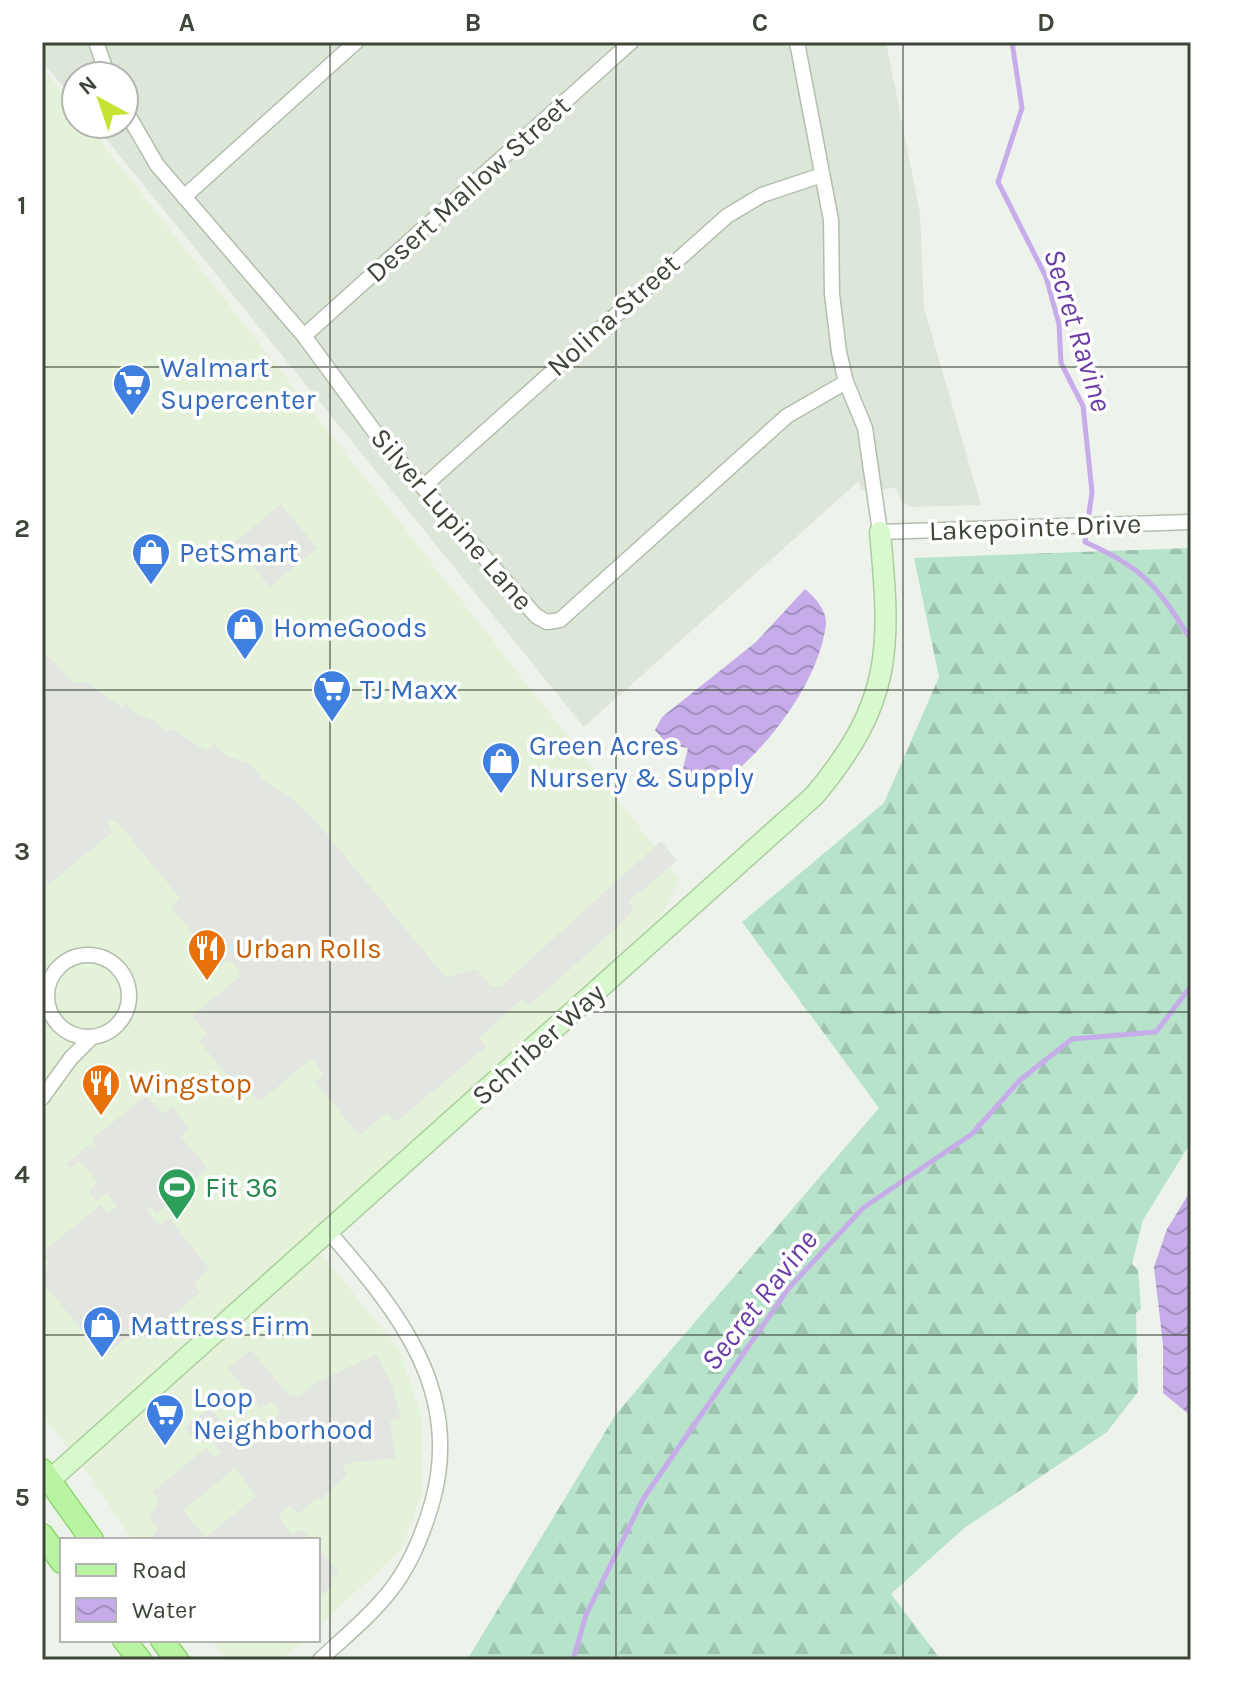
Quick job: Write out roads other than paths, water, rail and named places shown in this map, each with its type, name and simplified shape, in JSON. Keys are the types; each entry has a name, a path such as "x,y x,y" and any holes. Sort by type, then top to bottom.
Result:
{"main road":[{"path":"46,1475 91,1538"},
{"path":"42,1535 60,1559"},
{"path":"126,1642 140,1660"},
{"path":"164,1642 177,1660"}],"street":[{"path":"184,197 356,42"},
{"name":"Desert Mallow Street","path":"304,336 631,42"},
{"path":"797,42 831,220 832,294 846,382 865,428 880,532"},
{"name":"Silver Lupine Lane","path":"140,136 157,165 304,336 377,435 536,616 547,622 560,620 787,416 846,382"},
{"name":"Nolina Street","path":"423,487 727,216 762,195 822,175"},
{"name":"Lakepointe Drive","path":"880,532 1191,522"},
{"name":"Schriber Way","path":"46,1475 328,1231 814,796 845,759 862,730 876,695 888,623 880,532"},
{"path":"42,1098 71,1058 91,1038 112,1030 121,1022 129,999 122,972 107,960 89,955 66,961 50,980 45,1015 64,1030 91,1038"},
{"path":"320,1660 390,1591 422,1537 437,1487 442,1433 428,1371 417,1348 328,1231"}],"water":[{"path":"805,589 820,605 826,624 816,663 807,682 784,719 757,752 733,772 700,789 682,773 688,748 667,744 655,730 662,717 756,642"},
{"path":"1191,1190 1191,1416 1163,1393 1163,1345 1154,1267 1167,1229"}],"waterway":[{"name":"Secret Ravine","path":"1012,42 1022,108 998,182 1046,277 1059,324 1061,363 1083,406 1092,492 1085,542 1122,561 1148,581 1191,640"},
{"name":"Secret Ravine","path":"573,1660 586,1615 643,1499 788,1289 863,1208 972,1134 1020,1080 1072,1039 1156,1032 1191,986"}],"place":[{"name":"Walmart Supercenter","path":"132,417"},
{"name":"PetSmart","path":"151,586"},
{"name":"HomeGoods","path":"245,661"},
{"name":"TJ Maxx","path":"332,723"},
{"name":"Green Acres Nursery & Supply","path":"501,795"},
{"name":"Urban Rolls","path":"207,982"},
{"name":"Wingstop","path":"101,1117"},
{"name":"Fit 36","path":"177,1221"},
{"name":"Mattress Firm","path":"102,1359"},
{"name":"Loop Neighborhood","path":"165,1447"}]}
